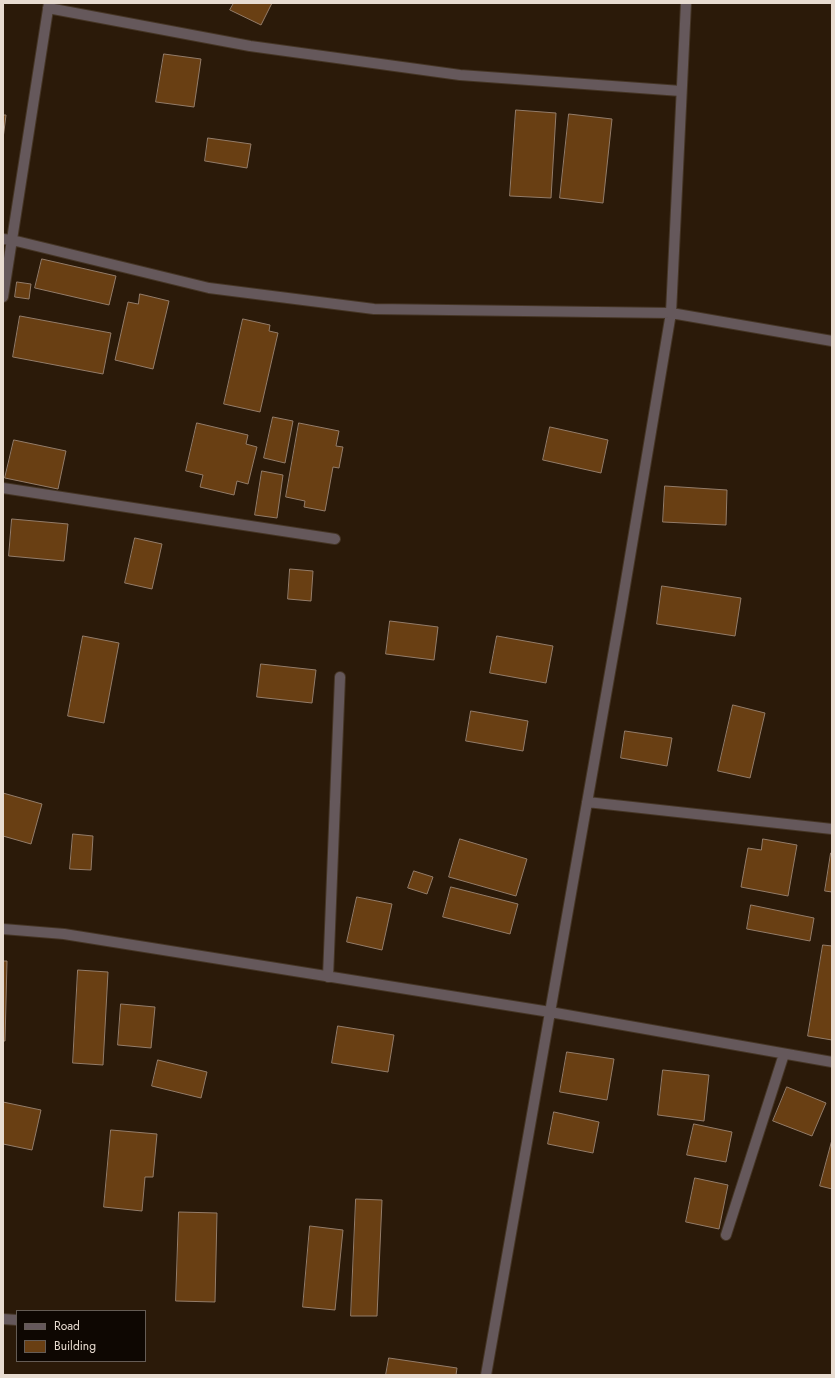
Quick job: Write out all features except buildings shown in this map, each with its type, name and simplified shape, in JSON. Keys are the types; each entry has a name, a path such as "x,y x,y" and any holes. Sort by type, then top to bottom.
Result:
{"street":[{"path":"486,1375 671,313 686,3"},
{"path":"3,297 8,239 49,6 250,46 460,75 681,91"},
{"path":"8,239 208,288 374,310 671,313 832,341"},
{"path":"3,488 335,540"},
{"path":"328,977 340,677"},
{"path":"587,802 832,829"},
{"path":"3,929 64,934 550,1012 832,1062"},
{"path":"726,1235 784,1054"},
{"path":"3,1319 16,1320"}]}
